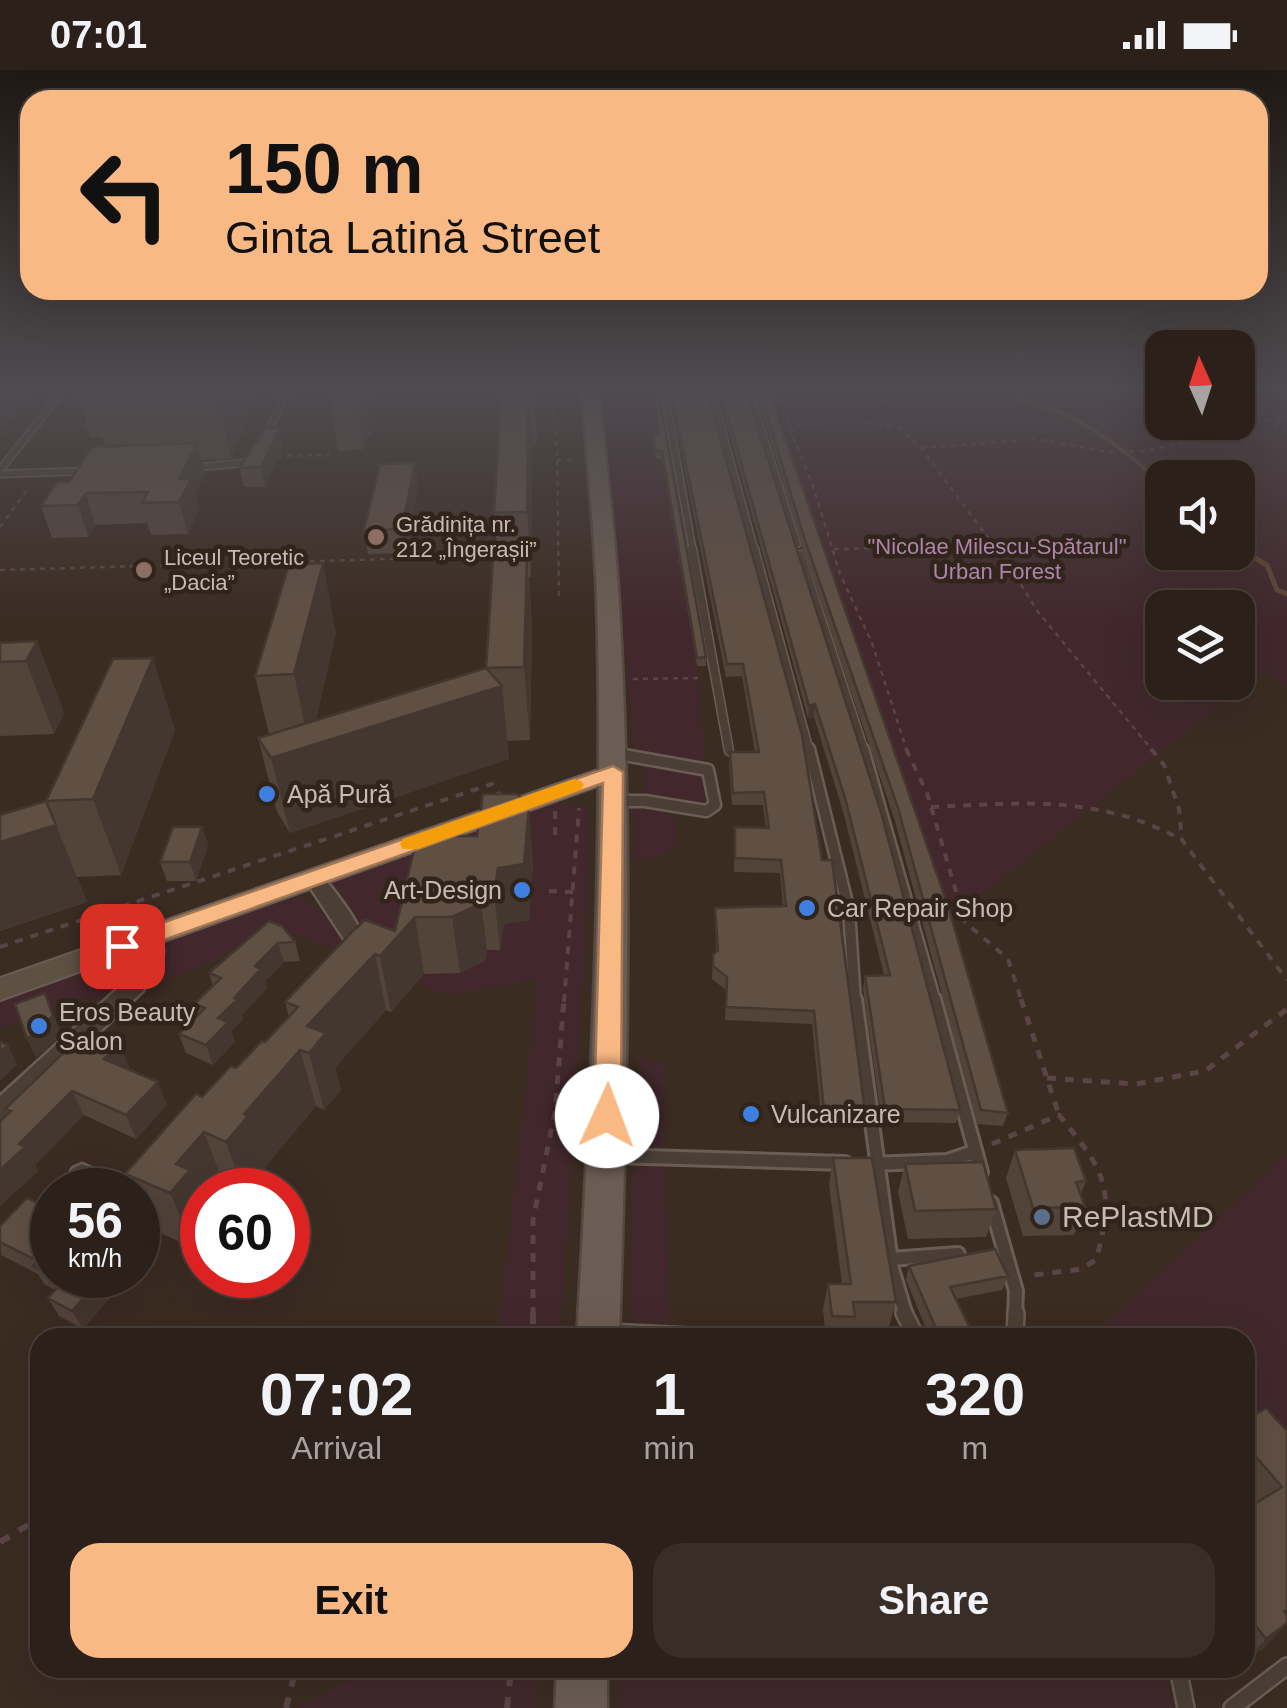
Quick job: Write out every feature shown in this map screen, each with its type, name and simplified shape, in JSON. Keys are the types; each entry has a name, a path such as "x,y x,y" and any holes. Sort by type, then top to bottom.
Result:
{"main road":[{"path":"597,467 608,598 606,1156 598,1328"},
{"path":"580,1708 582,1678"}],"street":[{"path":"0,988 314,878 608,787"},
{"path":"314,878 357,944 352,959 340,973"},
{"path":"0,1111 135,985 152,953 152,935"},
{"path":"157,1168 170,1154"}],"lane":[{"path":"188,468 203,467"},
{"path":"678,467 729,751"},
{"path":"732,467 811,754 849,911 856,1015 890,1258 901,1306 912,1328"},
{"path":"773,467 888,823 974,1152 1014,1278 1015,1328"},
{"path":"0,472 96,470"},
{"path":"708,770 716,798 715,805 706,811 645,801 608,787 708,770"},
{"path":"606,1156 878,1164 947,1162 974,1152"},
{"path":"890,1258 958,1254"},
{"path":"1232,1708 1287,1666"},
{"path":"1180,1678 1186,1708"}],"path":[{"path":"557,467 558,599"},
{"path":"805,467 832,549 872,643 908,754 931,807 965,922 1008,958 1060,1115 1089,1154 1103,1186 1108,1210 1096,1260 1081,1269 1014,1278"},
{"path":"935,467 1038,612 1164,765 1179,809 1182,840"},
{"path":"0,527 41,472"},
{"path":"832,549 919,547 999,553"},
{"path":"0,570 459,557"},
{"path":"632,679 718,677"},
{"path":"0,948 492,784 504,802"},
{"path":"579,808 608,787"},
{"path":"931,807 1063,802 1112,807 1150,819 1182,840 1287,980"},
{"path":"542,809 556,804 555,836"},
{"path":"568,804 579,808"},
{"path":"534,1328 533,1220 555,1112 579,808"},
{"path":"549,892 573,892"},
{"path":"1047,1078 1136,1084 1205,1071 1287,1009"},
{"path":"974,1152 1028,1125 1060,1115"},
{"path":"367,1328 369,1316"},
{"path":"0,1542 30,1524"},
{"path":"286,1708 294,1678"},
{"path":"507,1708 510,1678"}],"green space":[{"path":"610,467 663,467 697,666 705,764 634,753"},
{"name":"\"Nicolae Milescu-Spătarul\" Urban Forest","path":"792,467 1145,467 1145,570 1255,570 1255,467 1287,467 1287,688 1265,669 1255,677 1255,590 1145,590 1145,700 1226,700 946,924"},
{"path":"643,763 702,773 705,804 645,794"},
{"path":"555,802 588,808 587,907 561,1328 499,1328 538,979 448,995 367,964 373,948 329,881"},
{"path":"634,806 657,808 675,818 677,843 664,855 635,861"},
{"path":"296,895 320,909 347,948 339,951 273,927 212,962 151,987 167,942"},
{"path":"127,955 135,967 134,975 87,1019 82,1016 93,1005 89,995 0,1028 0,1000"},
{"path":"639,1056 663,1063 664,1150 638,1144"},
{"path":"1287,1154 1287,1489 1255,1452 1255,1328 1102,1328"},
{"path":"648,1166 665,1166 670,1322 631,1321 633,1173"},
{"path":"352,1678 538,1678 536,1708 298,1708"},
{"path":"622,1678 1167,1678 1172,1708 621,1708"}],"building":[{"path":"79,467 185,467 179,479 191,479 179,502 142,503 148,492 86,493 78,505 41,506 57,482 69,482"},
{"path":"379,467 414,467 402,529 364,530"},
{"path":"497,467 527,467 527,512 494,513"},
{"path":"665,467 672,467 706,657 697,658"},
{"path":"687,467 728,467 802,735 822,860 832,860 865,1111 824,1111 814,1011 726,1007 727,977 713,966 713,955 718,950 715,908 786,906 781,860 735,858 735,827 769,828 764,792 733,793 730,752 759,752 743,664 727,664"},
{"path":"742,467 771,467 881,812 960,1110 885,1109 865,976 890,975 845,798 815,704 809,706"},
{"path":"783,467 796,467 948,906 1008,1113 981,1110 898,808"},
{"path":"527,559 524,667 486,668 493,560"},
{"path":"323,563 294,674 255,676 289,565"},
{"path":"37,641 26,661 0,662 0,643"},
{"path":"153,658 93,799 46,801 113,659"},
{"path":"486,668 502,686 271,758 258,738"},
{"path":"483,794 517,794 529,806 524,864 498,868 494,894 480,894 478,905 452,917 415,917 380,956 375,954 307,1026 326,1033 309,1053 300,1050 244,1114 248,1116 226,1142 204,1132 176,1164 185,1168 180,1168 180,1182 170,1193 160,1189 160,1168 130,1168 196,1094 202,1097 231,1066 236,1068 265,1042 298,1007 285,1002 365,920 395,931 414,850 439,836 477,836"},
{"path":"46,801 56,825 0,842 0,815"},
{"path":"173,827 202,827 190,862 160,862"},
{"path":"269,921 282,926 295,942 278,943 255,966 261,969 218,1018 228,1022 206,1045 179,1034 205,1008 194,1004 221,978 209,973"},
{"path":"45,993 53,1016 27,1039 15,1004"},
{"path":"87,1030 119,1043 104,1059 158,1082 126,1115 72,1091 19,1144 25,1147 0,1170 0,1121 11,1111 5,1109"},
{"path":"1074,1148 1086,1181 1076,1182 1085,1207 1033,1208 1015,1150"},
{"path":"833,1158 872,1158 896,1302 853,1302 855,1317 832,1316 828,1284 851,1284"},
{"path":"983,1162 996,1209 915,1211 905,1164"},
{"path":"30,1199 30,1257 0,1242 0,1226"},
{"path":"995,1249 1008,1276 950,1287 970,1328 936,1328 909,1266"},
{"path":"48,1298 84,1298 72,1311"},
{"path":"1266,1408 1287,1431 1287,1623 1266,1639 1255,1625 1255,1504 1282,1487 1255,1456 1255,1415"}],"waterway":[{"path":"1255,558 1267,565 1277,590 1287,594"}],"slow traffic":[{"path":"411,844 574,785"}],"place":[{"name":"Grădinița nr. 212 „Îngerașii”","path":"376,537"},
{"name":"Liceul Teoretic „Dacia”","path":"144,570"},
{"name":"Apă Pură","path":"267,794"},
{"name":"Art-Design","path":"522,890"},
{"name":"Car Repair Shop","path":"807,908"},
{"name":"Eros Beauty Salon","path":"39,1026"},
{"name":"Vulcanizare","path":"751,1114"},
{"name":"RePlastMD","path":"1042,1217"}],"route":[{"path":"122,946 613,772 614,908 607,1116"}]}
